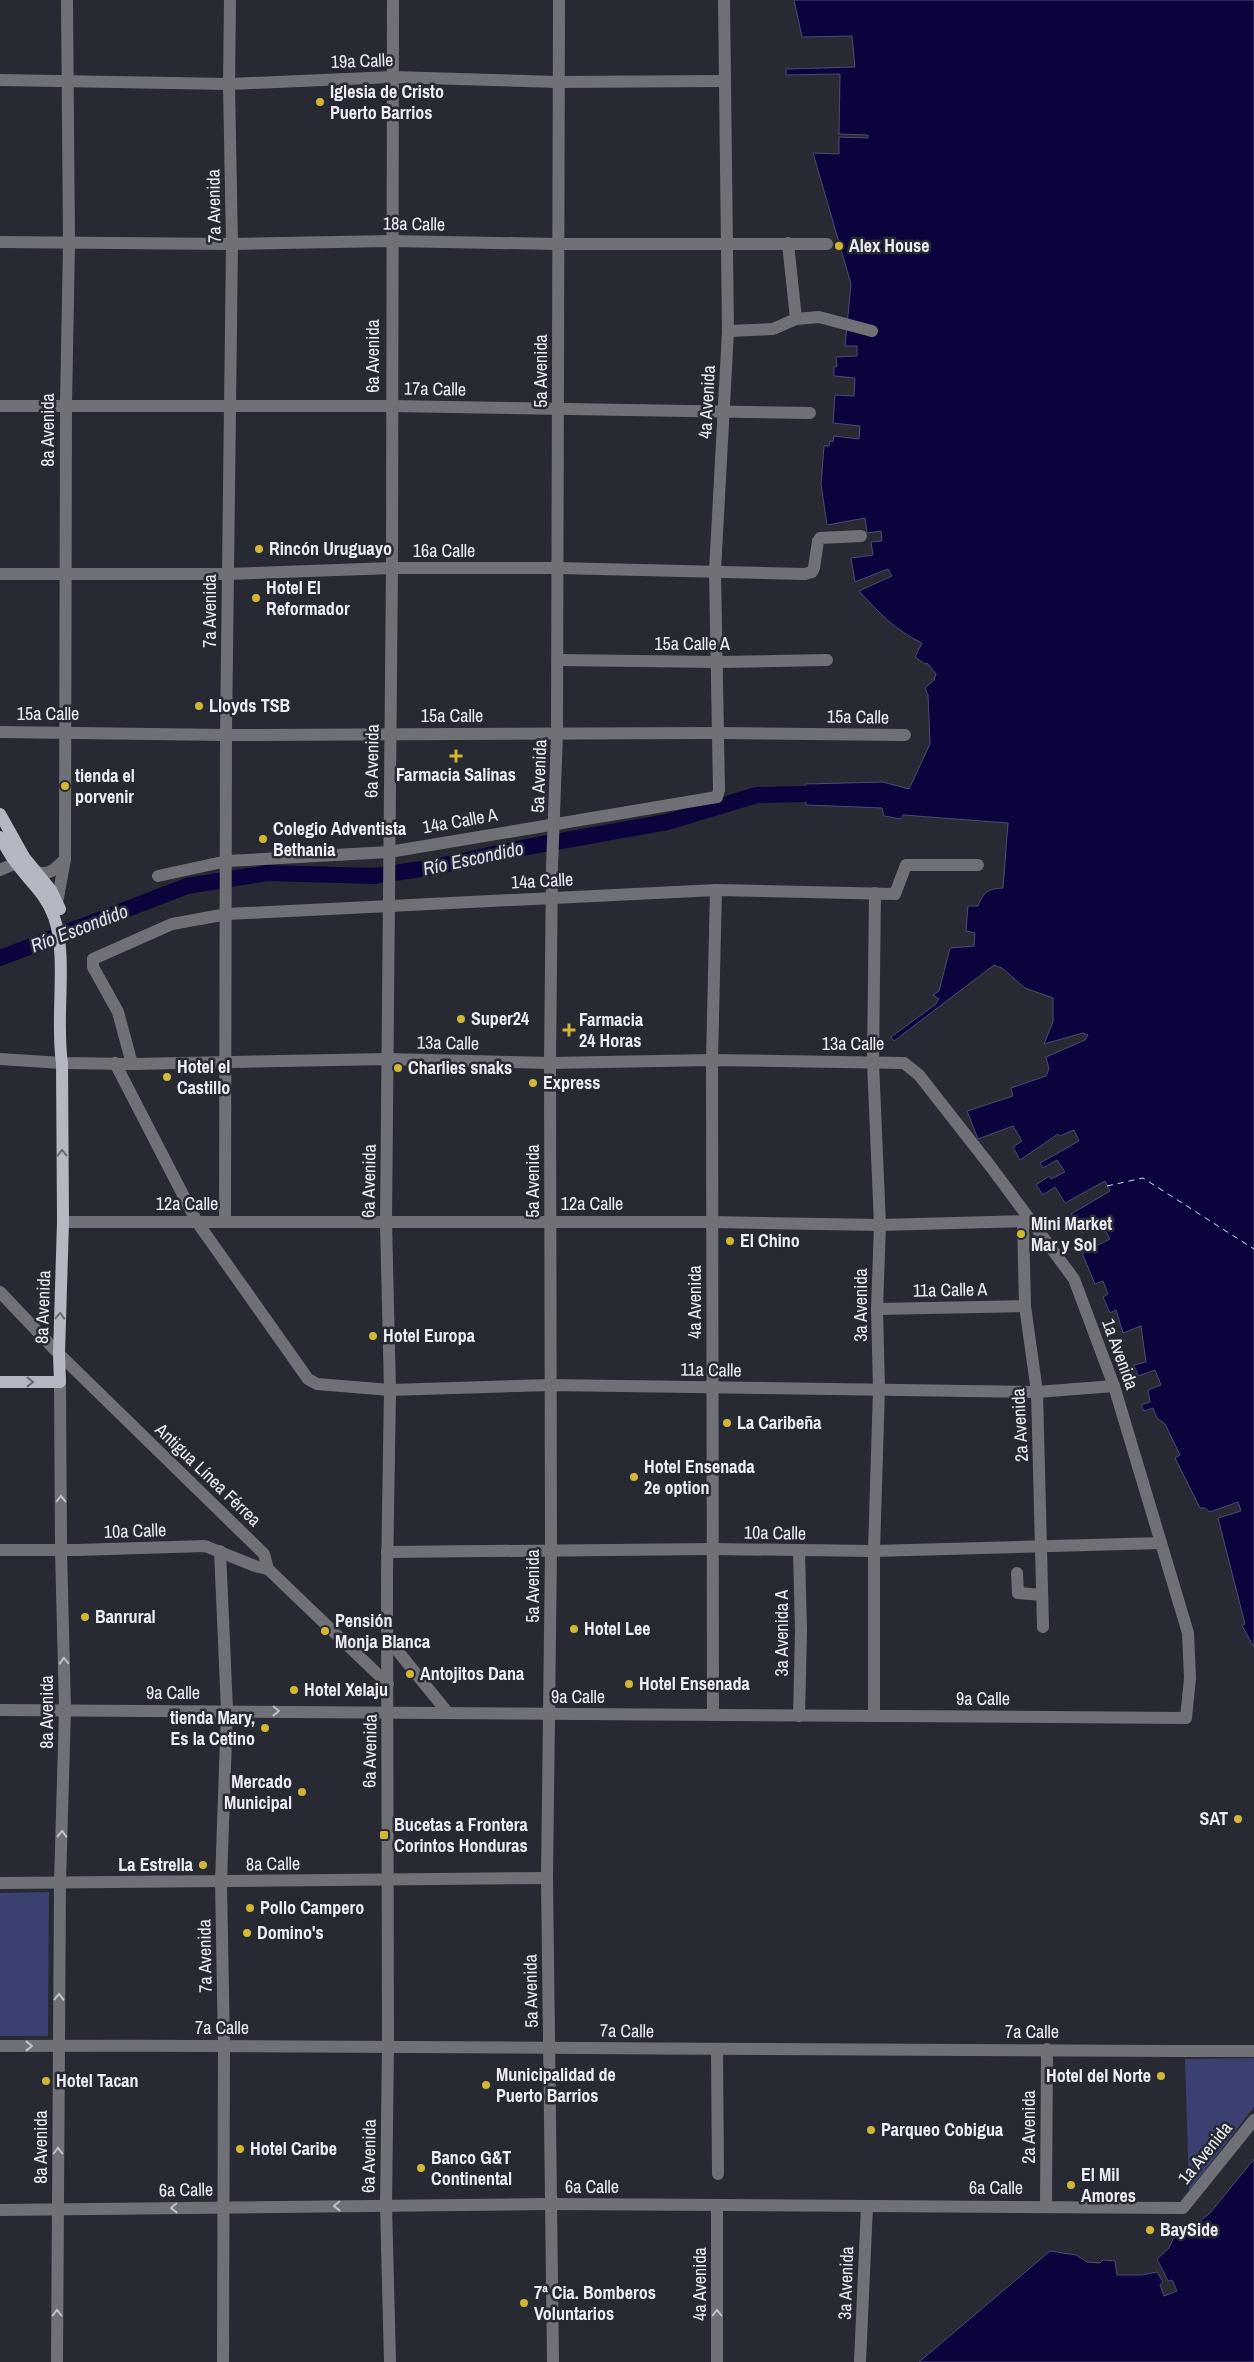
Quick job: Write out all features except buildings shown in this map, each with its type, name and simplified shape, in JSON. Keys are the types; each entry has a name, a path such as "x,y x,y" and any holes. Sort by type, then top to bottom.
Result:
{"main road":[{"path":"0,814 20,860"},
{"path":"0,837 20,860"},
{"name":"8a Avenida","path":"20,860 37,872 51,890 57,903 60,926 62,958 59,1043 62,1063 63,1222 59,1354 60,1382"},
{"name":"8a Avenida","path":"20,860 43,894 60,926"},
{"path":"0,1382 60,1382"}],"street":[{"name":"8a Avenida","path":"57,903 65,859 66,405 69,244 67,0"},
{"name":"7a Avenida","path":"226,1222 228,895 226,735 232,244 229,84 230,0"},
{"name":"6a Avenida","path":"390,2362 386,2205 388,2045 386,1880 387,1552 390,1390 386,1222 392,568 391,241 393,0"},
{"name":"5a Avenida","path":"552,2362 547,1878 550,1551 550,1063 552,867 558,660 557,82 559,0"},
{"name":"4a Avenida","path":"709,799 716,797 720,790 715,571 728,331 724,0"},
{"name":"19a Calle","path":"0,80 229,84 392,77 557,82 724,82"},
{"name":"18a Calle","path":"0,242 232,244 391,241 558,244 827,244"},
{"path":"788,243 796,319"},
{"path":"728,331 773,329 808,316 827,318 872,331"},
{"name":"17a Calle","path":"0,406 391,406 810,413"},
{"name":"16a Calle","path":"0,574 228,574 392,568 558,568 805,574 812,572 814,568 820,538 861,536"},
{"name":"15a Calle A","path":"558,660 717,662 827,660"},
{"name":"15a Calle","path":"0,732 226,735 390,733 905,735"},
{"name":"14a Calle A","path":"158,876 227,865 389,853 554,828 709,799"},
{"path":"37,872 44,874 52,872 65,859"},
{"path":"0,870 20,860"},
{"name":"14a Calle","path":"132,1064 118,1012 92,962 95,957 172,924 227,914 302,912 389,901 553,898 716,890 895,894 906,865 978,865"},
{"name":"4a Avenida","path":"713,1715 712,1060 716,890"},
{"name":"3a Avenida","path":"874,1716 874,1551 879,1389 877,1309 880,1225 873,1062 875,894"},
{"name":"13a Calle","path":"0,1059 62,1063 132,1064 388,1059 550,1063 712,1060 895,1062"},
{"name":"1a Avenida","path":"895,1062 904,1063 919,1075 992,1167 1027,1222 1074,1279 1114,1386 1188,1633 1190,1678 1186,1718"},
{"path":"115,1063 197,1222"},
{"name":"12a Calle","path":"63,1222 712,1222 880,1225 1027,1222"},
{"name":"11a Calle","path":"197,1222 308,1379 324,1385 390,1390 550,1385 1037,1392 1114,1386"},
{"name":"2a Avenida","path":"1027,1222 1025,1306 1037,1392 1043,1627"},
{"name":"Antigua Línea Férrea","path":"0,1292 59,1354 264,1554 268,1569 388,1684"},
{"name":"11a Calle A","path":"877,1309 1025,1306"},
{"name":"8a Avenida","path":"57,2362 60,1883 65,1710 61,1550 60,1382"},
{"name":"10a Calle","path":"387,1552 713,1549 874,1551 1161,1543"},
{"name":"10a Calle","path":"0,1550 205,1546 255,1566 268,1569"},
{"name":"7a Avenida","path":"220,1551 227,1710 221,1882 224,2046 223,2362"},
{"name":"3a Avenida A","path":"799,1551 801,1632 799,1716"},
{"path":"1017,1573 1018,1593 1042,1595"},
{"path":"388,1639 448,1713"},
{"name":"9a Calle","path":"0,1710 227,1710 388,1713 1186,1718"},
{"name":"8a Calle","path":"0,1882 221,1882 547,1878"},
{"name":"7a Calle","path":"0,2046 388,2045 716,2050 1047,2049 1254,2051"},
{"name":"2a Avenida","path":"1046,2205 1047,2049"},
{"path":"716,2050 718,2174"},
{"name":"1a Avenida","path":"1183,2208 1254,2120"},
{"name":"6a Calle","path":"0,2210 550,2204 1046,2205 1183,2208"},
{"name":"4a Avenida","path":"717,2205 717,2362"},
{"name":"3a Avenida","path":"860,2362 867,2206"}],"shaded area":[{"path":"794,0 1254,0 1254,1647 1242,1626 1245,1624 1218,1518 1241,1511 1238,1502 1210,1512 1205,1508 1200,1508 1175,1458 1180,1455 1165,1424 1157,1418 1153,1408 1144,1411 1141,1405 1150,1402 1148,1390 1161,1385 1155,1370 1138,1376 1134,1365 1146,1362 1141,1326 1123,1333 1116,1310 1110,1313 1103,1297 1108,1294 1103,1281 1095,1284 1082,1253 1110,1239 1099,1218 1091,1222 1094,1226 1082,1233 1071,1214 1110,1191 1105,1181 1065,1203 1055,1187 1043,1195 1036,1185 1049,1176 1051,1179 1065,1172 1057,1160 1043,1168 1040,1163 1079,1141 1074,1130 1060,1136 1058,1134 1020,1160 1013,1147 1022,1141 1013,1126 978,1139 967,1111 1013,1096 1011,1088 1046,1076 1049,1069 1046,1057 1085,1040 1088,1035 1083,1033 1044,1044 1053,1022 1053,998 1025,988 1002,968 994,965 894,1041 891,1037 936,1004 939,999 933,995 939,991 950,948 974,946 975,933 966,931 968,906 978,906 982,897 987,892 1003,888 1008,823 903,815 901,819 884,816 882,808 806,805 805,784 883,782 909,789 930,744 928,695 925,688 934,680 936,674 927,663 925,664 915,657 922,643 888,620 859,591 892,576 888,569 855,582 851,558 873,555 871,542 882,541 881,531 867,533 865,518 827,525 821,484 824,446 829,446 830,441 833,442 834,436 859,439 860,426 833,423 835,395 854,396 855,378 834,376 834,367 837,366 836,357 857,356 857,346 845,346 851,284 813,153 839,154 839,137 868,138 868,135 839,134 840,74 786,75 786,69 855,67 852,36 802,37"},
{"path":"49,1892 48,2036 0,2036 0,1893"},
{"path":"1254,2058 1254,2107 1189,2191 1185,2059"},
{"path":"1254,2159 1254,2362 919,2362 1050,2251 1076,2255 1087,2262 1115,2261 1117,2275 1141,2275 1157,2272 1163,2282 1160,2285 1164,2296 1177,2291 1172,2280 1168,2281 1157,2259 1169,2248 1178,2228 1190,2229 1210,2213"}],"waterway":[{"name":"Río Escondido","path":"0,958 187,886 268,873 374,876 435,867 516,849 667,822 757,795 805,794"}],"ferry route":[{"path":"1107,1186 1143,1178 1254,1249"}],"place":[{"name":"Iglesia de Cristo Puerto Barrios","path":"320,102"},
{"name":"Alex House","path":"839,246"},
{"name":"Rincón Uruguayo","path":"259,549"},
{"name":"Hotel El Reformador","path":"256,598"},
{"name":"Lloyds TSB","path":"199,706"},
{"name":"Farmacia Salinas","path":"456,756"},
{"name":"tienda el porvenir","path":"65,786"},
{"name":"Colegio Adventista Bethania","path":"263,839"},
{"name":"Super24","path":"461,1019"},
{"name":"Farmacia 24 Horas","path":"569,1030"},
{"name":"Charlies snaks","path":"398,1068"},
{"name":"Hotel el Castillo","path":"167,1077"},
{"name":"Express","path":"533,1083"},
{"name":"Mini Market Mar y Sol","path":"1021,1234"},
{"name":"El Chino","path":"730,1241"},
{"name":"Hotel Europa","path":"373,1336"},
{"name":"La Caribeña","path":"727,1423"},
{"name":"Hotel Ensenada 2e option","path":"634,1477"},
{"name":"Banrural","path":"85,1617"},
{"name":"Hotel Lee","path":"574,1629"},
{"name":"Pensión Monja Blanca","path":"325,1631"},
{"name":"Antojitos Dana","path":"410,1674"},
{"name":"Hotel Ensenada","path":"629,1684"},
{"name":"Hotel Xelaju","path":"294,1690"},
{"name":"tienda Mary, Es la Cetino","path":"265,1728"},
{"name":"Mercado Municipal","path":"302,1792"},
{"name":"SAT","path":"1238,1819"},
{"name":"Bucetas a Frontera Corintos Honduras","path":"384,1835"},
{"name":"La Estrella","path":"203,1865"},
{"name":"Pollo Campero","path":"250,1908"},
{"name":"Domino's","path":"247,1933"},
{"name":"Hotel del Norte","path":"1161,2076"},
{"name":"Hotel Tacan","path":"46,2081"},
{"name":"Municipalidad de Puerto Barrios","path":"486,2085"},
{"name":"Parqueo Cobigua","path":"871,2130"},
{"name":"Hotel Caribe","path":"240,2149"},
{"name":"Banco G&T Continental","path":"421,2168"},
{"name":"El Mil Amores","path":"1071,2185"},
{"name":"BaySide","path":"1150,2230"},
{"name":"7ª Cia. Bomberos Voluntarios","path":"524,2303"}]}
